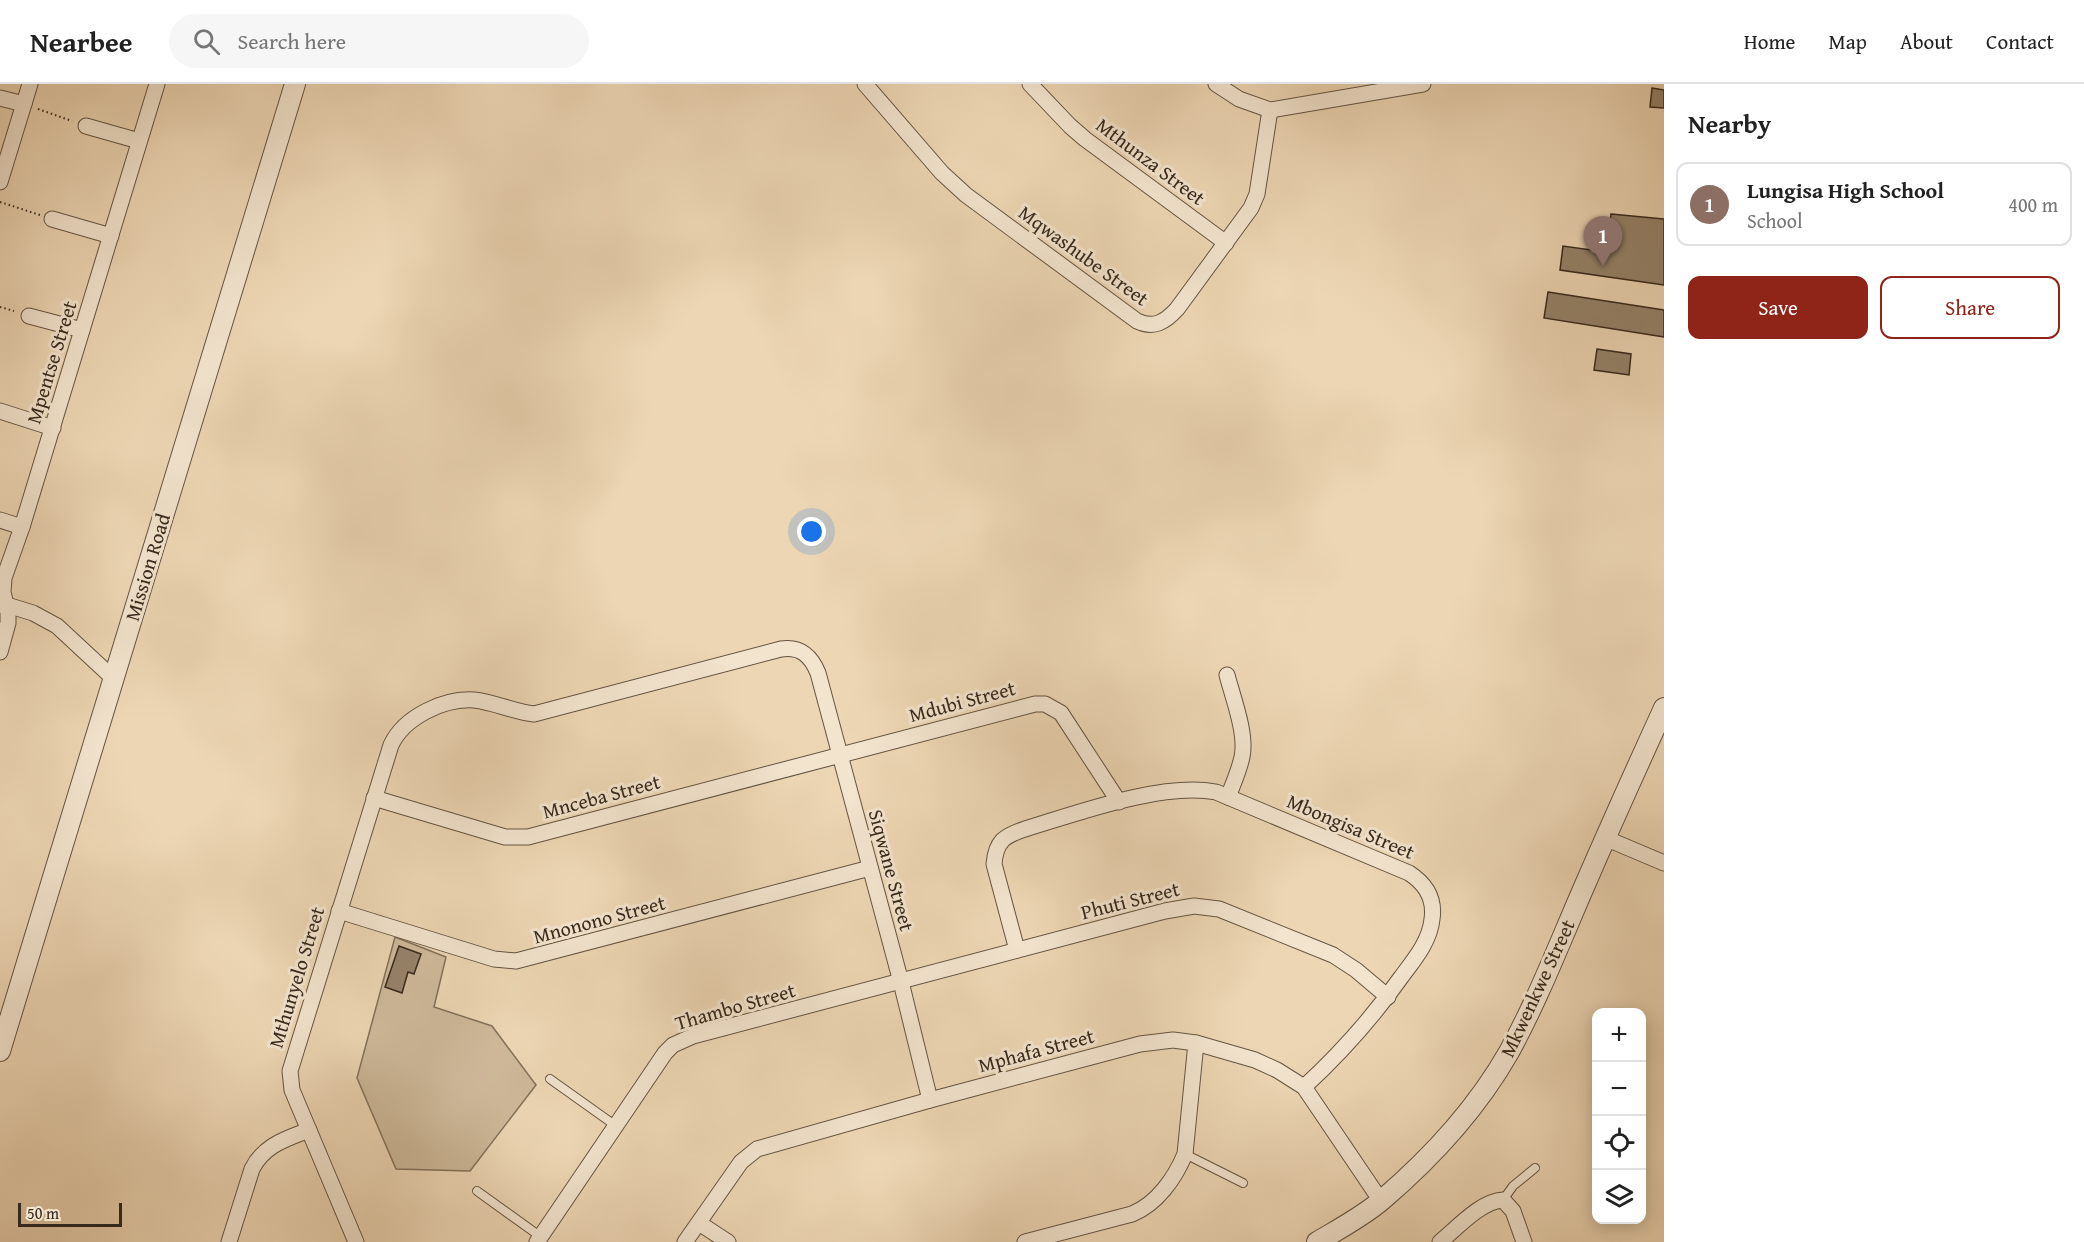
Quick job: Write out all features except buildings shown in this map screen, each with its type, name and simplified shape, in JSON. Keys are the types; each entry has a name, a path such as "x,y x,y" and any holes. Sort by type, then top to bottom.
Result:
{"street":[{"path":"0,182 30,84"},
{"name":"Mpentse Street","path":"0,652 8,623 3,592 4,578 53,428 157,84"},
{"name":"Mission Road","path":"0,1051 295,84"},
{"name":"Mqwashube Street","path":"865,84 942,173 966,195 1144,324 1153,325 1162,323 1170,317 1251,208 1257,194 1270,110"},
{"name":"Mthunza Street","path":"1030,84 1070,126 1093,145 1226,243"},
{"path":"1216,84 1239,99 1270,110 1423,84"},
{"path":"0,98 24,104"},
{"path":"86,126 139,141"},
{"path":"52,219 111,236"},
{"path":"29,316 82,330"},
{"path":"0,411 53,428"},
{"path":"0,520 22,527"},
{"path":"4,600 57,626 113,678"},
{"name":"Siqwane Street","path":"405,724 433,709 461,700 476,700 534,714 781,649 798,649 807,654 818,673 901,982 930,1100"},
{"path":"1227,675 1243,745 1243,756 1228,797"},
{"name":"Mdubi Street","path":"839,756 1023,706 1045,705 1054,708 1067,720 1119,802"},
{"name":"Mkwenkwe Street","path":"1317,1242 1381,1201 1444,1139 1471,1108 1508,1054 1532,1007 1664,708"},
{"name":"Mthunyelo Street","path":"356,1242 292,1090 290,1071 391,745 395,735 405,724"},
{"name":"Mnceba Street","path":"374,798 505,837 528,837 839,756"},
{"name":"Mbongisa Street","path":"1017,950 994,864 994,856 1002,840 1010,834 1025,829 1119,802 1187,789 1216,792 1409,873 1419,879 1426,888 1432,907 1429,933 1418,955 1388,997 1348,1045 1304,1087"},
{"path":"1605,838 1664,863"},
{"name":"Mnonono Street","path":"339,912 494,959 516,961 870,868"},
{"name":"Phuti Street","path":"901,982 1165,911 1207,906 1220,909 1334,955 1388,997"},
{"name":"Thambo Street","path":"539,1239 666,1053 681,1040 901,982"},
{"name":"Mphafa Street","path":"685,1242 741,1162 757,1149 769,1144 1140,1044 1173,1040 1196,1043 1255,1060 1277,1070 1304,1087 1381,1201"},
{"path":"1025,1242 1143,1209 1153,1202 1180,1166 1185,1154 1196,1043"},
{"path":"229,1242 257,1159 270,1146 309,1130"},
{"path":"1440,1242 1489,1203 1503,1200 1513,1211 1524,1242"},
{"path":"699,1223 728,1242"}],"lane":[{"path":"550,1079 616,1126"},
{"path":"1185,1154 1243,1183"},
{"path":"1503,1200 1513,1186 1535,1168"},
{"path":"477,1191 539,1239"}],"path":[{"path":"24,104 86,126"},
{"path":"0,202 52,219"}],"shaded area":[{"path":"395,937 446,957 434,1007 492,1026 536,1085 470,1171 396,1169 357,1078"}],"place":[{"name":"Lungisa High School","path":"1603,266"}]}
